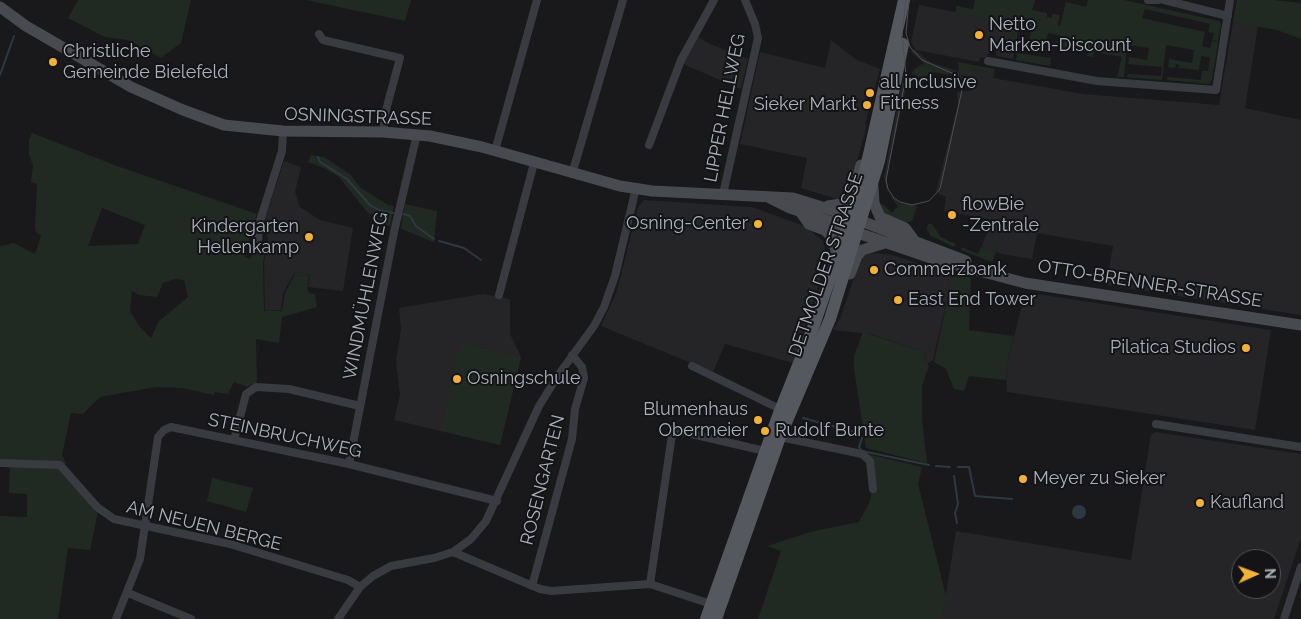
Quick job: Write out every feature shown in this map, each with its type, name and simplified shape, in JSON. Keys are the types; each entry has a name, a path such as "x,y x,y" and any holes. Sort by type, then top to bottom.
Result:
{"main road":[{"name":"DETMOLDER STRASSE","path":"716,619 780,437 830,319 854,224 904,0"},
{"name":"DETMOLDER STRASSE","path":"706,619 780,409 801,360 834,268 873,184 912,0"},
{"name":"OSNINGSTRASSE","path":"0,7 26,26 107,74 166,103 224,124 283,132 417,134 495,151 572,174 636,188 794,198 822,206 854,224"},
{"path":"822,206 841,204 849,198 868,139 875,129"},
{"path":"873,184 874,203 880,217 905,228 914,240"},
{"name":"OSNINGSTRASSE","path":"768,197 800,211 854,224"},
{"path":"800,211 809,224 825,230 832,238 836,251 834,268"},
{"name":"OTTO-BRENNER-STRASSE","path":"854,224 914,240 996,274"},
{"name":"OTTO-BRENNER-STRASSE","path":"854,224 887,243 951,263 1035,284 1301,325"},
{"path":"830,319 840,302 860,252 873,245 887,243"}],"street":[{"path":"495,151 537,0"},
{"path":"572,174 623,0"},
{"path":"648,145 681,60 714,0"},
{"name":"LIPPER HELLWEG","path":"724,194 758,38 746,0"},
{"path":"1148,0 1158,0"},
{"path":"1164,0 1228,16"},
{"path":"988,61 1097,81 1216,90 1230,0"},
{"path":"319,34 323,40 400,58 386,110 383,132"},
{"path":"258,242 259,224 282,151 283,132"},
{"name":"WINDMÜHLENWEG","path":"349,464 394,232 417,134"},
{"path":"499,294 534,163"},
{"path":"338,619 360,587 373,576 391,566 434,558 453,552 471,539 486,521 497,501 539,406 572,355 594,326 610,292 636,188"},
{"name":"ROSENGARTEN","path":"532,586 572,439 575,409 584,378 582,367 572,355"},
{"path":"692,366 780,409"},
{"path":"234,440 246,394 256,387 289,389 360,406"},
{"path":"1156,424 1301,447"},
{"name":"STEINBRUCHWEG","path":"116,619 140,559 158,437 164,430 171,427 349,464 497,501"},
{"path":"650,584 672,435 683,432 765,451"},
{"path":"780,437 862,454 870,461 873,489"},
{"name":"AM NEUEN BERGE","path":"0,462 60,465 101,511 114,519 230,544 348,580 360,587"},
{"path":"453,552 532,586 551,591 650,584 711,604"},
{"path":"1284,619 1301,567"},
{"path":"128,593 191,619"}],"shaded area":[{"path":"78,0 191,0 181,43 161,58 128,40 105,37 68,18"},
{"path":"306,0 411,0 405,21"},
{"path":"975,0 1035,0 1032,10 1047,13 1047,17 1051,18 1053,14 1060,15 1058,25 1060,26 1066,2 1086,7 1088,0 1124,0 1219,21 1221,24 1218,41 1212,40 1214,33 1208,32 1210,24 1145,9 1142,18 1205,32 1202,46 1210,48 1212,41 1218,42 1212,80 1209,84 1167,80 1167,77 1201,80 1202,71 1208,71 1210,57 1201,56 1199,70 1179,68 1179,65 1176,64 1175,68 1168,67 1169,59 1192,63 1194,50 1166,45 1162,80 1127,77 1128,74 1161,76 1162,67 1128,64 1129,57 1147,60 1149,48 1127,45 1124,77 1117,77 1122,57 1094,52 1093,57 1087,56 1088,51 1056,48 1059,35 1048,33 1045,46 1029,44 1031,30 1019,27 1015,45 1008,44 1012,24 955,13 957,6 973,10"},
{"path":"1237,0 1273,0 1301,3 1301,39 1277,30 1233,22"},
{"path":"919,5 955,12 957,6 1020,19 1013,59 996,56 996,50 991,49 987,57 980,58 979,62 916,50 911,42"},
{"path":"1233,22 1258,26 1245,108 1301,120 1301,315 1106,285 1113,246 1037,233 1032,259 1002,254 981,247 993,220 944,211 946,197 936,191 958,105 957,92 969,91 972,78 961,75 966,83 964,83 958,76 961,83 959,84 951,73 935,66 924,65 909,72 924,63 910,51 915,50 930,62 972,76 974,69 994,73 993,78 1083,94 1219,105"},
{"path":"696,36 710,44 748,59 741,89 683,64"},
{"path":"831,40 857,60 880,69 855,169 846,194 837,199 801,188 807,158 740,144 760,52 825,68"},
{"path":"1017,53 1051,58 1050,66 1016,60"},
{"path":"958,62 995,69 994,73 974,69 972,76 959,72"},
{"path":"935,66 951,73 949,75 934,72 922,79 911,73 918,67"},
{"path":"902,83 907,83 887,173 887,192 884,176"},
{"path":"32,133 117,166 257,214 244,257 250,259 256,250 265,250 263,262 264,311 282,311 285,293 296,273 309,275 307,289 309,293 315,294 317,307 282,317 279,343 256,339 257,382 247,387 234,382 228,394 215,392 214,395 183,388 156,387 100,397 83,414 71,413 62,455 66,464 0,460 0,246 14,243 35,254 41,236 36,232 35,227 37,184 31,182 33,165 29,155 29,140","holes":["102,208 145,225 138,244 88,246","175,279 184,280 188,297 159,321 151,338 139,326 130,311 132,291 139,295 157,297 163,283"]},
{"path":"311,155 324,157 350,174 361,188 388,205 394,206 390,227 368,213 338,176 308,162"},
{"name":"Kindergarten Hellenkamp","path":"284,161 301,167 295,192 300,207 320,220 353,228 343,291 308,287 310,275 295,273 283,293 281,310 268,311 265,310 264,263 268,240 264,222"},
{"path":"889,194 899,203 917,206 912,221 905,223 894,220 884,212 881,206 883,204 892,213 898,206"},
{"path":"644,200 752,207 812,229 813,233 823,241 825,249 820,281 793,363 725,344 713,372 601,326 617,291 638,207"},
{"path":"405,204 437,211 434,242 401,229"},
{"path":"928,224 932,224 941,237 956,244 954,247 931,236 927,230"},
{"path":"962,247 978,254 981,247 996,252 992,262 961,250"},
{"path":"870,253 889,254 953,274 933,360 927,364 924,360 926,353 871,334 833,330 841,316 859,263 864,255"},
{"path":"953,274 971,275 969,330 1014,336 1006,367 1006,380 969,376 964,391 954,389 946,369 934,362"},
{"path":"1031,293 1271,330 1255,430 1007,392 1006,367 1024,298"},
{"name":"Osningschule","path":"483,294 510,299 510,334 521,357 500,445 394,420 400,395 396,362 401,328 399,308"},
{"path":"863,332 926,353 924,360 929,366 922,386 922,419 927,463 866,448 854,368 854,356"},
{"path":"460,344 468,344 521,357 500,445 441,431"},
{"path":"1156,432 1301,454 1301,538 1281,598 1281,549 1231,549 1231,599 1281,599 1274,619 942,619 956,531 1131,560 1151,434"},
{"path":"867,454 922,467 918,484 946,596 942,619 758,619 781,551 767,546 814,531 859,522 870,501 872,489"},
{"path":"10,465 58,467 98,511 90,550 68,548 58,619 0,619 0,516 27,517 27,494 9,493"},
{"path":"212,478 253,488 246,512 207,501"},
{"path":"1076,505 1082,505 1086,512 1082,519 1076,519 1072,515 1072,509"}],"waterway":[{"path":"0,75 14,36"},
{"path":"318,157 320,162 347,179 370,205 379,210 393,213"},
{"path":"403,214 410,216 416,226 434,239"},
{"path":"439,241 464,248 481,260"},
{"path":"803,418 858,433 862,438 859,447 862,451 929,465"},
{"path":"936,466 950,467"},
{"path":"958,467 969,467 975,496 1012,499"},
{"path":"954,476 958,504 955,513 957,523"}],"tram line":[{"path":"906,0 902,34 906,76 886,180 888,189 894,198 900,202 912,205 929,201 940,189 962,90 954,74 922,60 910,47 906,33 909,0"}],"place":[{"name":"Netto Marken-Discount","path":"979,35"},
{"name":"Christliche Gemeinde Bielefeld","path":"53,62"},
{"name":"all inclusive Fitness","path":"870,93"},
{"name":"Sieker Markt","path":"867,105"},
{"name":"flowBie -Zentrale","path":"952,215"},
{"name":"Osning-Center","path":"758,224"},
{"name":"Kindergarten Hellenkamp","path":"309,237"},
{"name":"Commerzbank","path":"874,270"},
{"name":"East End Tower","path":"898,300"},
{"name":"Pilatica Studios","path":"1246,348"},
{"name":"Osningschule","path":"457,379"},
{"name":"Blumenhaus Obermeier","path":"758,420"},
{"name":"Rudolf Bunte","path":"765,431"},
{"name":"Meyer zu Sieker","path":"1023,479"},
{"name":"Kaufland","path":"1200,503"}]}
